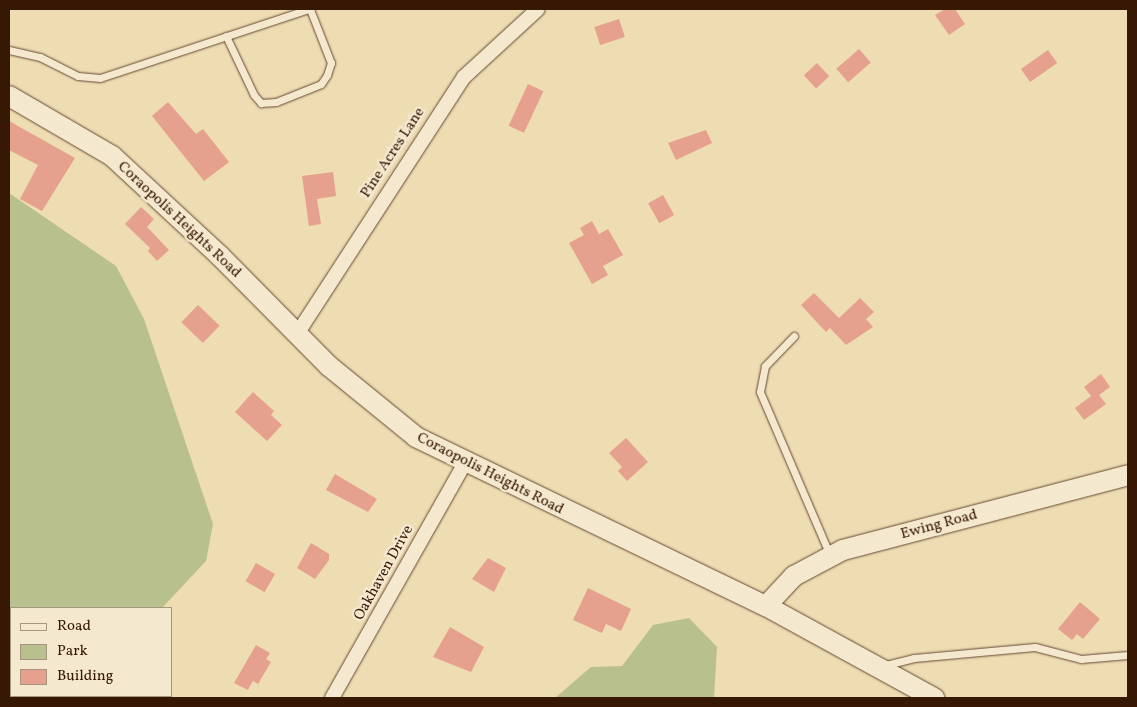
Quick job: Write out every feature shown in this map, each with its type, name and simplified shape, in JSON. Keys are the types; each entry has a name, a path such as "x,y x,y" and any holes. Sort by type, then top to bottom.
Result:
{"street":[{"name":"Pine Acres Lane","path":"297,334 458,85 538,9"},
{"name":"Coraopolis Heights Road","path":"9,96 112,156 370,403 416,437 465,463 766,606 934,698"},
{"name":"Oakhaven Drive","path":"332,698 465,463"},
{"name":"Ewing Road","path":"766,606 794,576 831,556 1128,474"}],"lane":[{"path":"9,50 40,57 78,76 100,78 226,36 309,9 331,63 322,84 276,102 261,103 226,36"},
{"path":"794,336 765,366 760,392 831,556"},
{"path":"877,667 914,658 1035,647 1081,659 1128,655"}],"green space":[{"path":"9,193 116,266 144,319 213,524 206,561 163,607 10,607 10,697 114,697 9,698"},
{"path":"689,618 717,647 714,698 555,698 591,667 622,666 653,625"}],"building":[{"path":"945,9 955,9 965,24 949,35 935,15"},
{"path":"619,19 625,37 600,45 594,27"},
{"path":"859,49 871,63 848,82 836,69"},
{"path":"1048,50 1057,63 1030,82 1021,69"},
{"path":"817,63 829,76 816,88 804,75"},
{"path":"528,84 543,91 524,133 509,126"},
{"path":"168,102 196,134 203,129 229,162 204,181 152,116"},
{"path":"9,121 75,158 42,211 20,199 38,165 9,150"},
{"path":"706,130 712,143 676,160 668,143"},
{"path":"333,172 336,196 317,199 321,224 309,226 302,176"},
{"path":"663,195 674,215 659,223 648,203"},
{"path":"141,207 154,219 147,227 169,250 157,261 148,251 150,248 125,224"},
{"path":"592,221 599,234 608,229 623,255 603,266 608,275 592,284 569,243 584,235 580,228"},
{"path":"814,293 839,318 860,298 874,312 866,319 873,327 846,345 830,328 826,332 801,305"},
{"path":"198,305 220,326 203,343 181,322"},
{"path":"1101,374 1110,387 1099,395 1106,404 1084,420 1075,408 1091,396 1084,387"},
{"path":"253,392 274,411 271,415 282,425 267,441 235,412"},
{"path":"626,438 648,462 627,481 618,471 622,467 609,453"},
{"path":"335,474 377,499 368,512 326,490"},
{"path":"311,543 329,554 329,560 315,579 297,568"},
{"path":"488,558 506,568 494,592 472,579"},
{"path":"256,563 275,574 265,592 246,581"},
{"path":"588,588 631,609 621,631 606,624 602,633 573,620"},
{"path":"1080,602 1100,619 1083,639 1077,634 1072,640 1058,629"},
{"path":"450,627 484,647 471,672 433,657"},
{"path":"256,645 270,653 266,659 271,662 258,684 253,681 248,690 234,683"}]}
